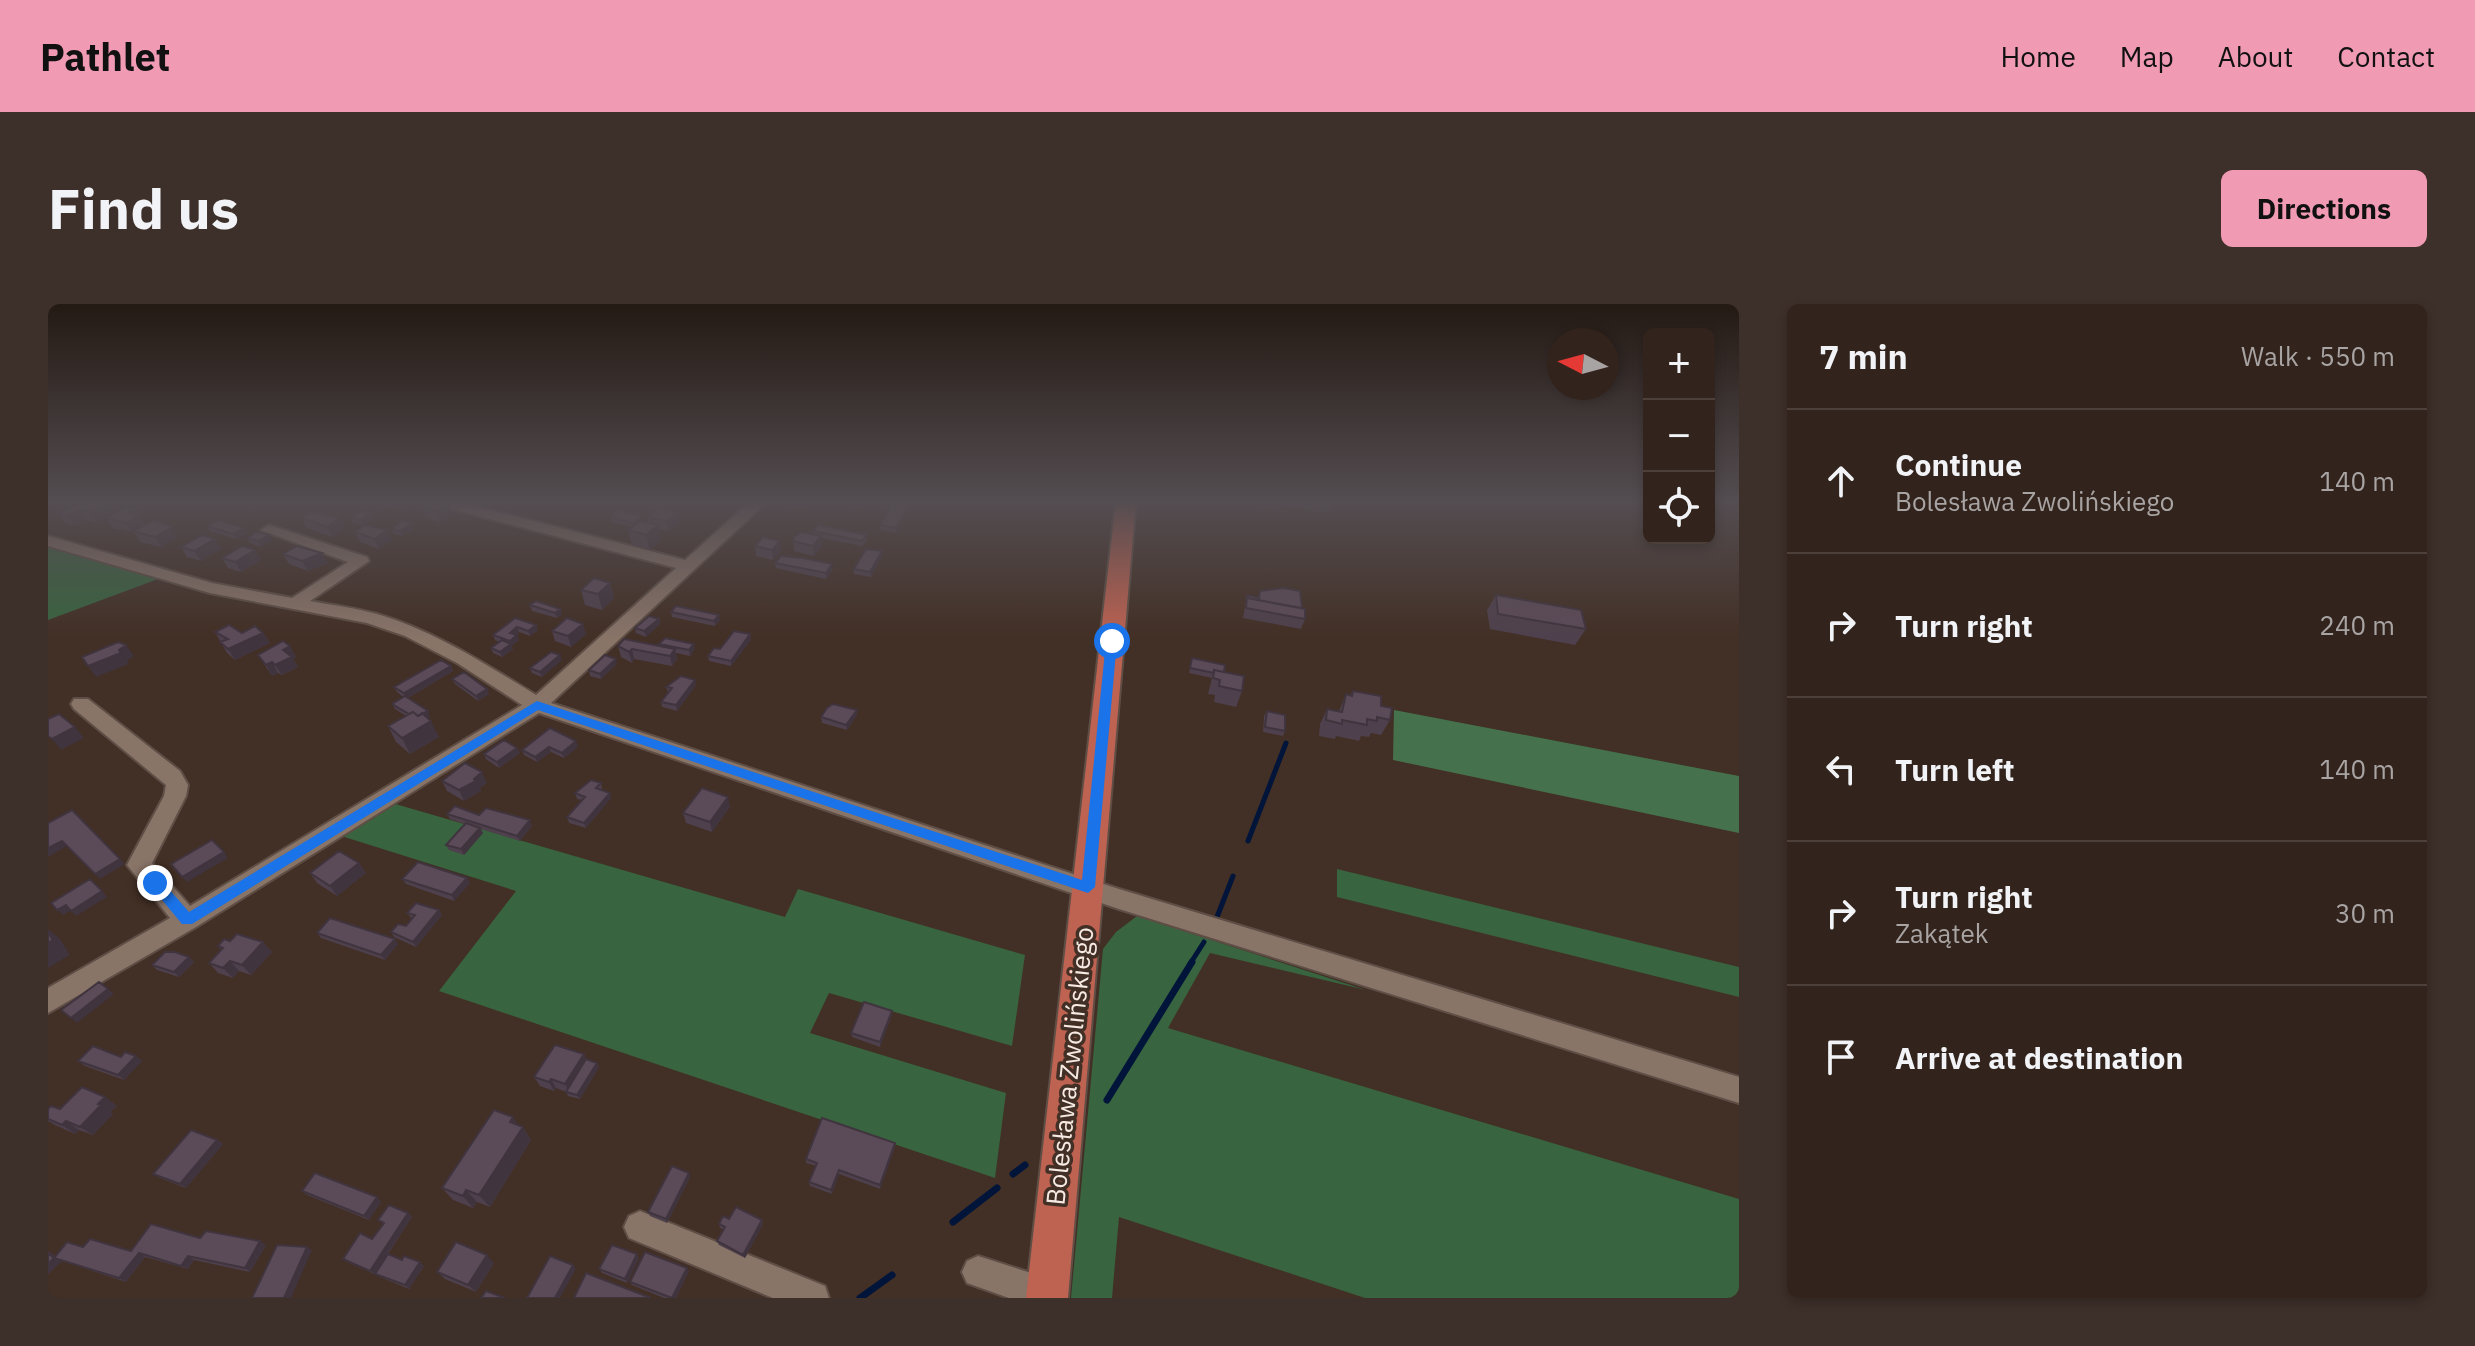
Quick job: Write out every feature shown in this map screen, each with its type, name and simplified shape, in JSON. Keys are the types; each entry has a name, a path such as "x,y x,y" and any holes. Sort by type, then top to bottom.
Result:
{"main road":[{"name":"Bolesława Zwolińskiego","path":"1047,1296 1121,546"}],"street":[{"path":"67,546 210,588 371,618 411,632 464,659 537,705 1366,977 1739,1090"},
{"path":"296,603 361,561 318,546"},
{"path":"612,546 687,566"},
{"path":"48,1001 187,920 537,705 709,546"},
{"path":"81,704 172,776 177,785 175,796 139,865 187,920"},
{"path":"640,1227 813,1298"},
{"path":"978,1272 1047,1296"}],"green space":[{"path":"48,546 158,579 48,620"},
{"path":"1394,710 1739,776 1739,833 1393,760"},
{"path":"392,803 785,917 798,889 1025,955 1012,1046 829,993 810,1033 1006,1093 995,1178 439,991 516,891 338,835"},
{"path":"1337,869 1739,967 1739,997 1337,897"},
{"path":"1137,916 1366,990 1210,953 1168,1028 1739,1199 1739,1298 1365,1298 1119,1217 1112,1298 1071,1298 1103,949 1116,932"}],"building":[{"path":"182,546 202,546 194,551"},
{"path":"241,546 255,550 235,562 222,558"},
{"path":"296,546 322,553 302,561 283,554"},
{"path":"866,549 882,551 870,572 854,569"},
{"path":"781,556 832,564 826,573 775,563"},
{"path":"594,578 610,583 598,594 581,590"},
{"path":"1283,588 1300,591 1302,608 1247,598 1246,603 1247,595 1259,598 1260,591"},
{"path":"1496,595 1581,610 1586,629 1498,614"},
{"path":"1247,598 1305,609 1305,619 1246,608"},
{"path":"536,601 560,609 555,613 530,605"},
{"path":"676,606 719,615 714,621 671,612"},
{"path":"649,616 659,619 644,631 635,628"},
{"path":"515,618 536,625 528,631 517,627 510,633 517,635 510,641 493,635"},
{"path":"567,618 583,624 568,636 552,631"},
{"path":"229,625 242,633 255,626 263,633 228,649 220,642 228,639 215,632"},
{"path":"734,631 750,634 731,661 708,656 714,648 720,649"},
{"path":"665,638 694,644 689,650 659,644"},
{"path":"624,639 675,649 670,656 632,649 629,652 618,646"},
{"path":"502,640 511,644 500,652 491,648"},
{"path":"283,641 290,646 283,650 292,657 275,665 272,662 266,665 258,655"},
{"path":"118,642 126,645 119,650 121,653 88,666 82,657"},
{"path":"551,652 560,655 540,672 530,668"},
{"path":"605,655 616,659 600,674 589,670"},
{"path":"1192,658 1225,665 1224,672 1190,668"},
{"path":"441,660 451,666 404,693 394,687"},
{"path":"1214,670 1244,676 1242,691 1219,686 1220,680 1213,678"},
{"path":"464,672 487,689 476,696 452,679"},
{"path":"681,676 695,680 676,705 661,702 672,688 666,687"},
{"path":"1353,691 1381,696 1381,706 1392,708 1390,720 1377,717 1377,721 1367,719 1367,725 1326,720 1327,709 1342,712 1346,694 1352,696"},
{"path":"405,696 428,711 418,716 392,704"},
{"path":"833,704 857,710 846,725 821,717"},
{"path":"1267,711 1285,715 1285,731 1265,727"},
{"path":"413,712 418,716 422,713 431,721 402,738 388,726"},
{"path":"59,714 75,727 52,739 48,736 48,719"},
{"path":"550,728 576,741 562,753 549,747 535,757 522,750"},
{"path":"504,740 517,748 497,762 484,754"},
{"path":"465,763 482,772 474,779 476,781 459,790 442,781"},
{"path":"591,780 601,783 596,788 610,793 584,823 567,817 585,797 575,793"},
{"path":"702,788 728,797 710,822 683,813"},
{"path":"455,806 479,815 486,808 530,820 517,836 447,814"},
{"path":"72,810 120,859 95,874 62,841 48,848 48,823"},
{"path":"466,823 480,828 461,849 446,845"},
{"path":"212,840 224,852 182,877 171,864"},
{"path":"339,851 359,863 330,886 310,873"},
{"path":"418,862 467,878 452,895 402,879"},
{"path":"90,879 102,891 71,911 66,905 57,910 51,903"},
{"path":"416,903 439,910 413,942 391,932 398,924 406,926 415,915 407,913"},
{"path":"330,918 395,939 381,955 317,933"},
{"path":"237,934 263,942 242,965 230,961 223,968 209,963 223,948 218,946 224,939 230,941"},
{"path":"165,952 189,957 174,972 152,965"},
{"path":"99,982 108,989 71,1018 61,1010"},
{"path":"864,1002 892,1011 880,1042 851,1033"},
{"path":"555,1045 584,1054 565,1084 534,1077"},
{"path":"93,1046 121,1057 125,1052 136,1056 118,1075 78,1061"},
{"path":"586,1059 597,1063 577,1095 566,1092"},
{"path":"82,1087 105,1097 80,1127 66,1121 62,1125 48,1119 51,1106 60,1109"},
{"path":"494,1110 513,1117 510,1122 523,1127 479,1195 466,1190 463,1196 442,1188"},
{"path":"822,1118 895,1143 880,1185 839,1170 831,1190 809,1182 817,1163 806,1159"},
{"path":"191,1130 217,1140 180,1184 153,1174"},
{"path":"672,1166 689,1173 666,1219 648,1212"},
{"path":"315,1173 377,1197 364,1216 302,1191"},
{"path":"389,1205 408,1213 370,1271 343,1259 360,1233 372,1239 384,1223 378,1220"},
{"path":"736,1207 762,1220 743,1255 717,1241 725,1227 719,1224 723,1216 729,1219"},
{"path":"151,1224 200,1238 206,1231 260,1241 245,1268 188,1256 181,1266 139,1253 119,1278 54,1258 67,1242 83,1247 90,1239 131,1251"},
{"path":"456,1242 487,1255 468,1285 437,1272"},
{"path":"277,1245 307,1247 284,1298 252,1298"},
{"path":"612,1245 637,1254 625,1279 599,1269"},
{"path":"645,1252 687,1268 672,1298 630,1282"},
{"path":"388,1254 402,1260 404,1256 420,1262 405,1285 375,1274"},
{"path":"550,1256 573,1265 555,1298 527,1298"},
{"path":"586,1273 651,1298 574,1298"},
{"path":"486,1291 505,1298 481,1298"}],"waterway":[{"path":"1248,841 1286,743"},
{"path":"1217,917 1233,876"},
{"path":"1190,964 1204,942"},
{"path":"1107,1100 1192,962"},
{"path":"1013,1174 1025,1165"},
{"path":"953,1222 997,1188"},
{"path":"860,1298 892,1275"}],"route":[{"path":"155,883 187,920 537,705 647,744 1088,887 1112,641"}]}
